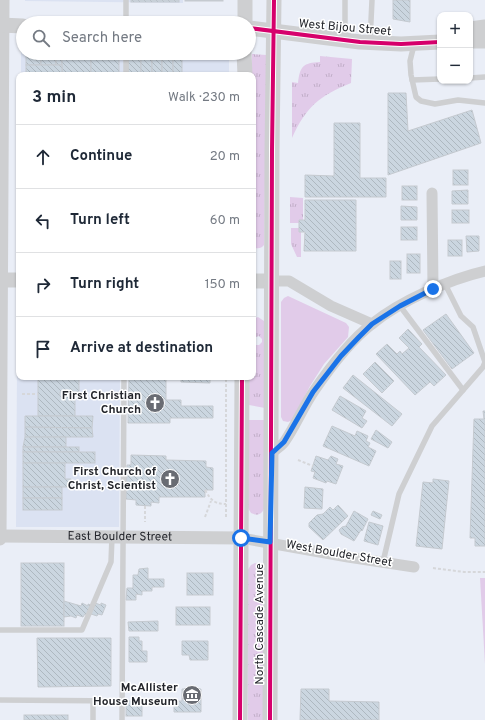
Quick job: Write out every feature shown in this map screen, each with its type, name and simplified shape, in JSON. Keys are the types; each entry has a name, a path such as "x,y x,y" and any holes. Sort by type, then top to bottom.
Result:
{"main road":[{"path":"245,0 245,16"},
{"name":"North Cascade Avenue","path":"270,720 274,0"},
{"path":"2,26 16,26"},
{"path":"473,29 485,27"},
{"name":"West Bijou Street","path":"256,29 370,42 437,42"},
{"path":"473,41 485,41"},
{"path":"244,60 245,72"},
{"path":"1,280 16,280"},
{"path":"256,281 272,281"},
{"name":"North Cascade Avenue","path":"240,720 242,380"}],"street":[{"path":"0,538 3,0"},
{"path":"432,193 433,289"},
{"path":"272,453 284,442 313,392 326,375 341,356 372,324 400,306 433,289 485,271"},
{"path":"272,281 289,281 331,306 372,324"},
{"name":"East Boulder Street","path":"0,538 241,538"},
{"name":"West Boulder Street","path":"241,538 414,567"}],"lane":[{"path":"126,0 126,16"},
{"path":"345,0 345,40"},
{"path":"370,42 372,0"},
{"path":"414,43 410,61 416,97 421,101 435,104 458,100 485,103"},
{"path":"126,60 126,72"},
{"path":"473,78 485,77"},
{"path":"412,80 437,79"},
{"path":"383,562 399,494 432,426 483,367 484,362 473,327 461,316 445,284"},
{"path":"400,306 463,390"},
{"path":"122,720 117,537 124,380"},
{"path":"0,630 82,630 111,562 117,537"},
{"path":"0,700 122,701"},
{"path":"93,701 93,720"}],"path":[{"path":"226,380 226,517"},
{"path":"22,394 38,394"},
{"path":"298,460 312,466"},
{"path":"206,490 211,501 217,504 226,504"},
{"path":"205,517 211,501"},
{"path":"145,506 145,522"},
{"path":"433,568 464,572 485,572"}],"shaded area":[{"path":"183,0 183,3 25,1"},
{"path":"21,60 229,60 229,72 21,72"},
{"path":"17,380 120,380 119,527 16,527"}],"green space":[{"path":"256,54 267,55 264,245 260,248 256,248 256,72 251,72 252,60 256,60"},
{"path":"320,56 352,59 351,83 322,98 308,110 292,138 292,82 298,83 303,66 310,63 320,62"},
{"path":"290,197 303,198 303,220 300,220 300,223 290,223"},
{"path":"291,228 299,228 299,232 301,232 301,257 297,257 291,244"},
{"path":"288,296 346,323 349,327 348,337 324,364 310,386 292,420 288,422 283,421 281,417 281,302"},
{"path":"258,317 264,321 265,408 249,405 249,380 256,380 256,345 259,345 262,342 262,339 259,336 256,337 256,318"},
{"path":"249,420 264,420 264,509 262,513 257,515 251,513 248,508"},
{"path":"255,563 262,565 265,573 263,720 248,720 247,571 251,565"},
{"path":"480,578 485,578 485,664"}],"building":[{"path":"131,0 179,0 179,2 131,2"},
{"path":"223,0 223,1 185,1"},
{"path":"393,0 410,0 410,22 393,19"},
{"path":"26,60 41,60 41,65 26,65"},
{"path":"41,60 56,60 56,65 41,65"},
{"path":"56,60 62,60 62,65 56,65"},
{"path":"62,60 91,60 91,72 62,72"},
{"path":"91,60 119,60 119,72 91,72"},
{"path":"128,60 141,60 141,72 128,72"},
{"path":"141,60 152,60 152,72 141,72"},
{"path":"152,60 162,60 162,72 152,72"},
{"path":"162,60 173,60 173,72 162,72"},
{"path":"173,60 182,60 182,72 173,72"},
{"path":"26,65 62,65 62,72 26,72"},
{"path":"388,93 406,93 408,131 472,110 481,143 388,175"},
{"path":"334,123 360,123 360,178 386,178 386,197 305,197 305,175 334,176"},
{"path":"453,170 468,170 468,185 453,185"},
{"path":"402,186 417,186 417,200 402,200"},
{"path":"468,190 468,204 452,204 452,191"},
{"path":"305,200 356,200 356,251 304,251 305,232 299,232 299,220 305,220"},
{"path":"401,206 417,207 417,220 401,220"},
{"path":"452,210 469,210 469,223 452,223"},
{"path":"401,227 417,227 417,240 401,240"},
{"path":"466,236 479,236 479,251 467,252"},
{"path":"448,240 462,240 462,256 448,256"},
{"path":"407,254 420,254 420,273 407,273"},
{"path":"390,261 401,261 401,279 390,279"},
{"path":"446,314 474,353 452,369 423,330"},
{"path":"408,329 422,344 419,347 446,375 434,386 430,382 415,395 376,354 387,344 397,354 400,351 402,354 409,348 399,338"},
{"path":"375,362 394,381 382,393 363,374"},
{"path":"353,375 402,414 392,426 343,388"},
{"path":"38,380 79,380 79,392 60,392 60,396 75,396 75,416 38,416"},
{"name":"First Christian Church","path":"129,380 166,380 166,400 181,400 181,406 213,406 213,418 170,418 170,423 128,423"},
{"path":"181,380 210,380 210,383 181,382"},
{"path":"340,396 366,411 362,418 367,421 362,428 332,410"},
{"path":"483,411 485,411 485,546 475,546 475,538 470,538 474,419 484,419"},
{"path":"25,416 93,416 92,428 25,427"},
{"path":"332,426 355,436 357,431 368,436 366,441 370,443 368,447 376,451 369,466 323,446"},
{"path":"25,427 92,428 93,437 25,437"},
{"path":"376,430 392,442 388,448 371,439"},
{"path":"25,437 66,437 66,447 23,447"},
{"path":"23,447 79,447 79,452 23,452"},
{"path":"23,452 95,452 95,463 23,463"},
{"name":"First Church of Christ, Scientist","path":"131,455 166,456 166,460 206,461 206,467 213,468 213,490 205,490 205,497 159,497 159,503 151,502 151,506 136,505 136,500 126,499 127,465 131,465"},
{"path":"316,456 328,460 331,456 338,459 336,464 343,466 336,484 327,481 326,483 313,478 315,472 311,471"},
{"path":"23,463 65,463 65,479 71,479 72,487 23,487"},
{"path":"433,479 449,481 442,549 416,546 423,482 433,483"},
{"path":"23,487 62,487 62,498 23,498"},
{"path":"305,487 323,489 322,509 304,508"},
{"path":"23,498 62,498 62,510 23,510"},
{"path":"338,505 348,516 323,540 309,527 309,523 317,515 323,514 330,507 333,510"},
{"path":"354,511 368,519 362,531 361,530 354,541 341,534 339,530 346,526"},
{"path":"373,511 382,515 380,519 371,515"},
{"path":"369,522 383,526 378,545 364,541"},
{"path":"21,563 64,563 64,626 21,626"},
{"path":"148,568 148,579 164,579 164,587 152,587 152,591 142,591 142,595 136,594 136,600 126,600 127,588 133,588 133,575 138,575 139,569"},
{"path":"187,573 213,573 213,595 187,595"},
{"path":"64,601 81,606 82,603 88,606 88,604 94,606 95,603 106,605 102,615 98,614 97,616 91,614 90,616 85,614 83,617 77,615 76,618 71,616 64,617"},
{"path":"176,607 210,607 210,625 176,625"},
{"path":"158,621 158,631 129,631 128,622"},
{"path":"129,637 139,637 139,641 142,641 142,651 147,651 147,662 129,662"},
{"path":"37,638 111,638 111,686 38,687"},
{"path":"182,641 208,641 208,660 190,660 189,655 182,655"},
{"name":"McAllister House Museum","path":"182,689 201,689 201,712 174,712 174,701 182,701"},
{"path":"301,689 329,689 329,701 379,702 379,720 300,720"},
{"path":"126,701 142,701 142,716 126,716"},
{"path":"24,715 68,715 68,720 24,720"}],"cycle path":[{"path":"270,720 274,0"},
{"path":"256,29 360,42 401,44 437,42"},
{"path":"240,720 242,380"}],"place":[{"name":"First Christian Church","path":"155,403"},
{"name":"First Church of Christ, Scientist","path":"170,479"},
{"name":"McAllister House Museum","path":"192,695"}],"route":[{"path":"241,538 270,542 272,453 284,442 313,392 326,375 341,356 372,324 400,306 433,289"}]}
